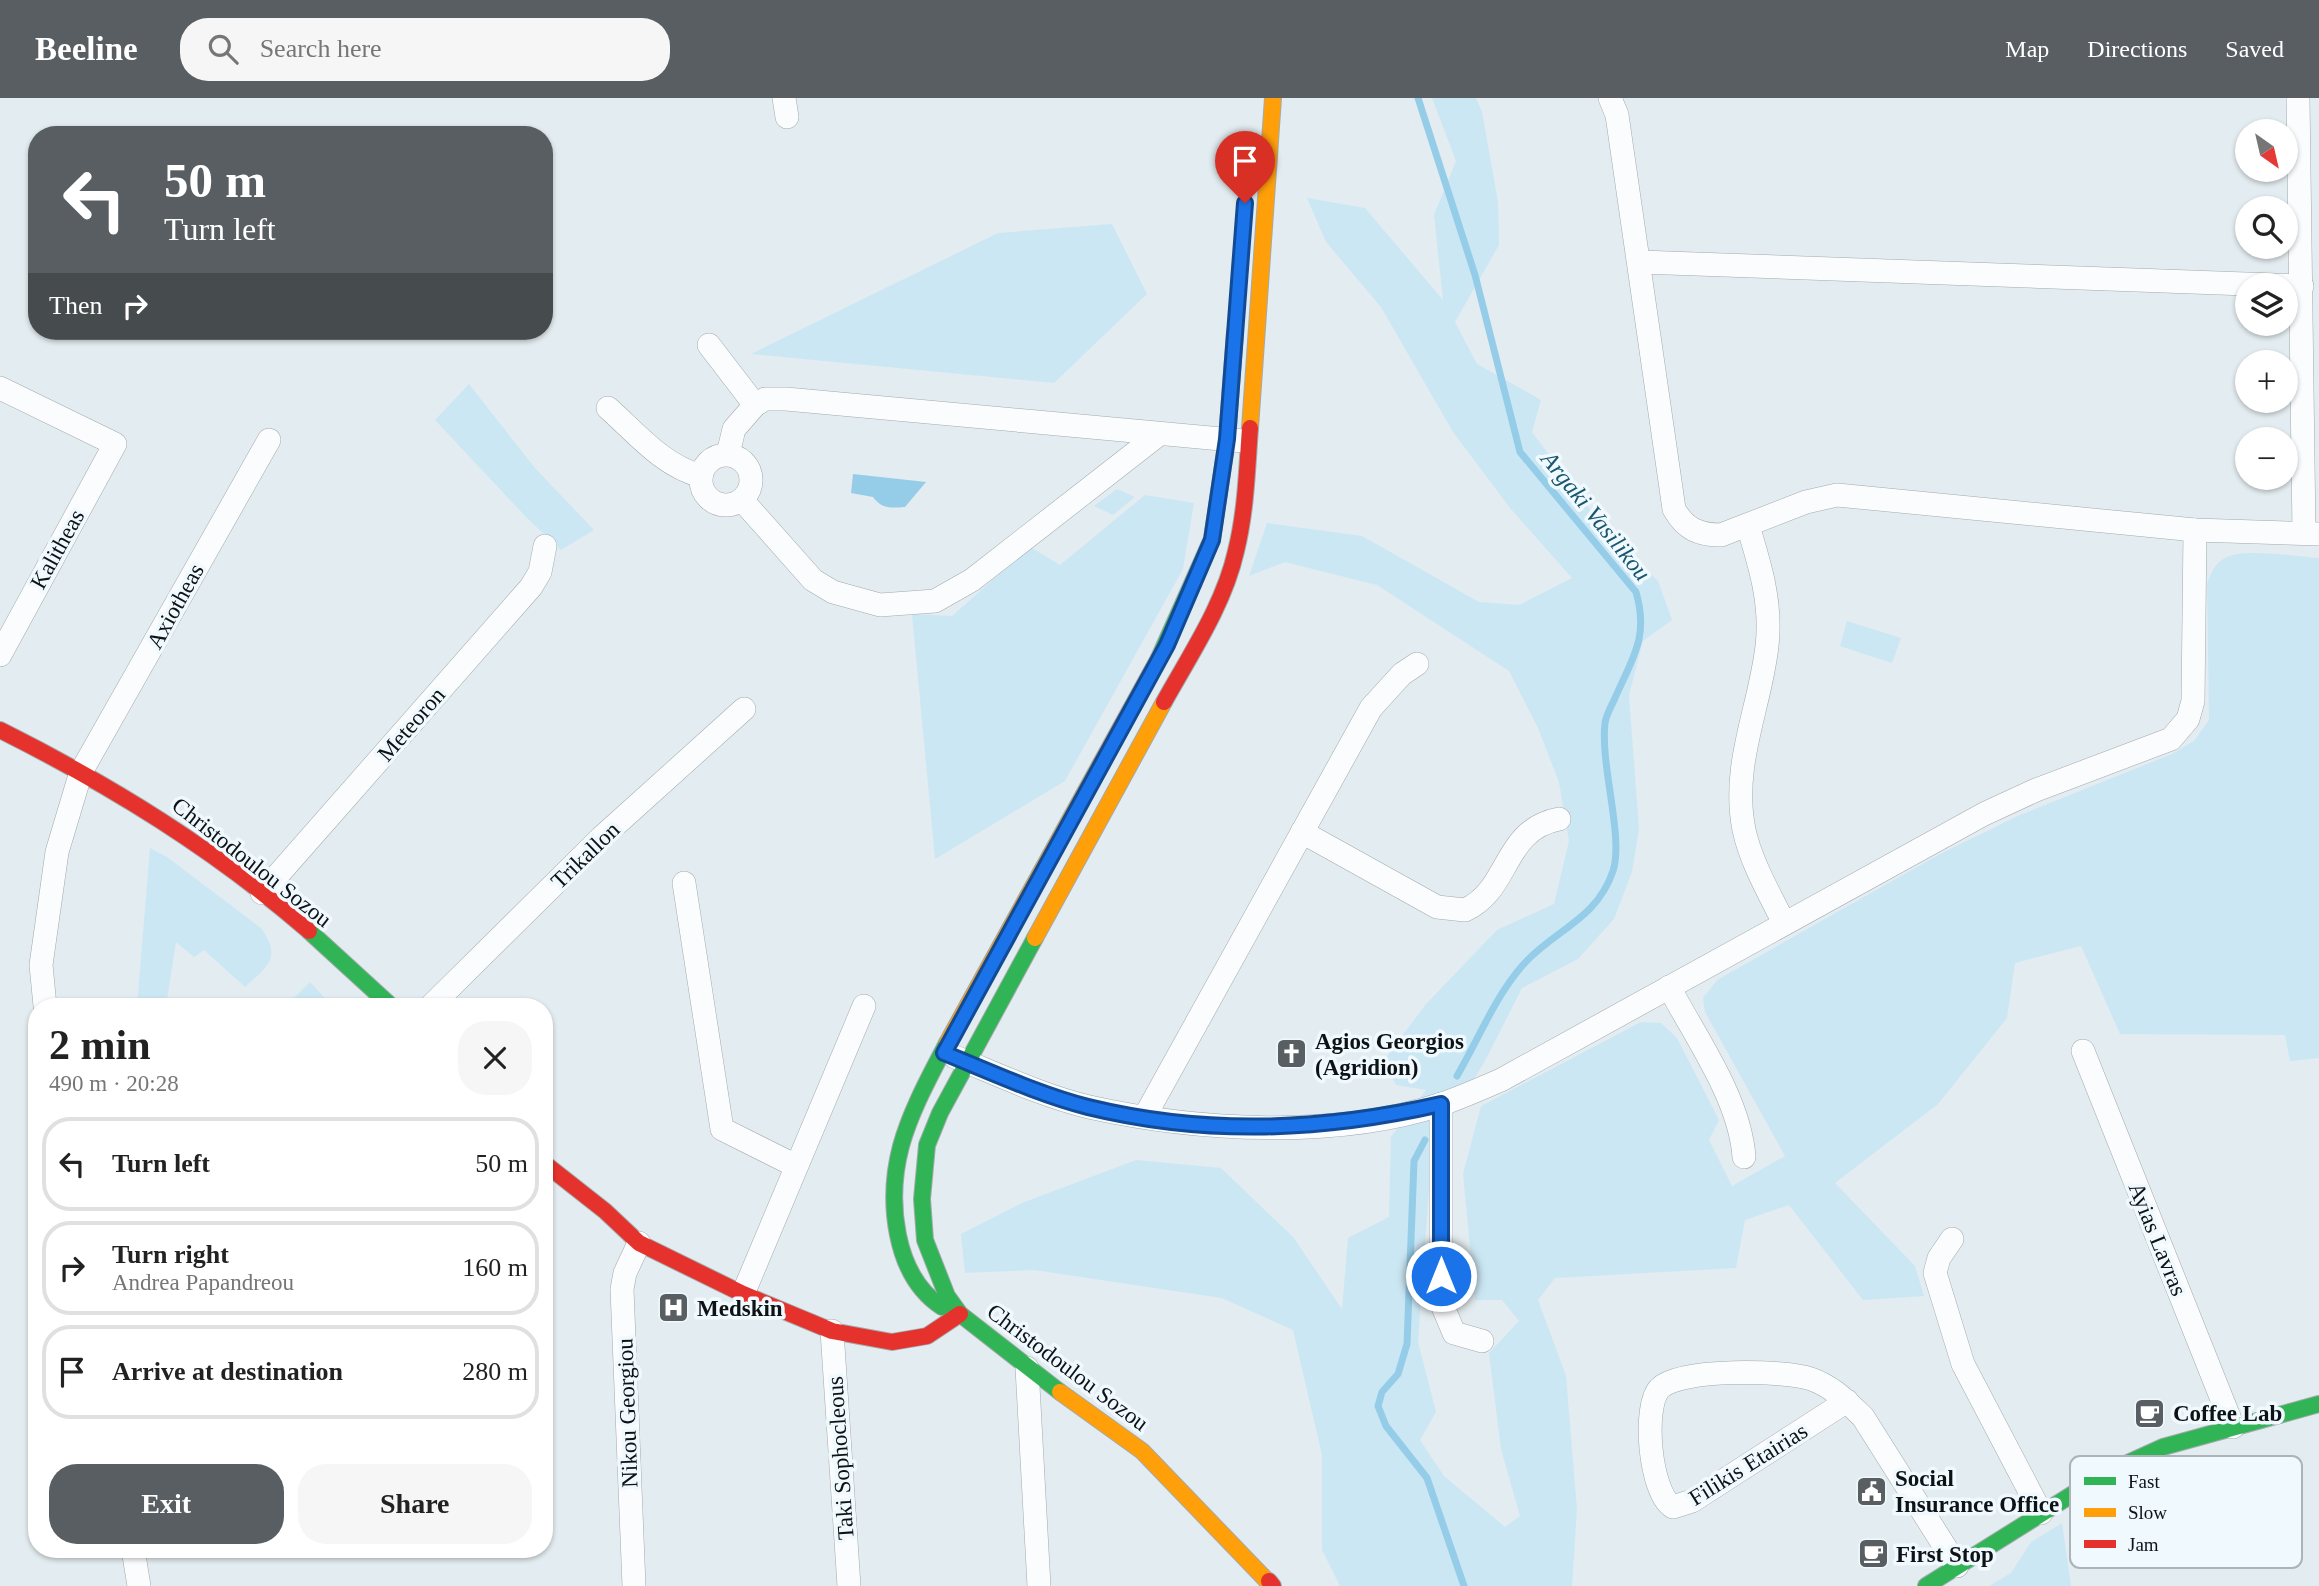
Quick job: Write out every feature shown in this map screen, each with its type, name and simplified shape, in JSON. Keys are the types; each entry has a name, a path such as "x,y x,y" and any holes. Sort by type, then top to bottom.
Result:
{"street":[{"path":"960,1314 937,1306 912,1276 897,1226 895,1205 895,1181 901,1146 944,1053 1167,645 1212,540 1238,440 1273,98"},
{"path":"1610,98 1617,115 1640,262 1674,509 1687,527 1709,535 1721,535 1806,502 1837,495 2195,530 2311,534 2298,98"},
{"path":"1640,262 2302,286"},
{"path":"960,1314 934,1270 925,1241 922,1199 925,1158 933,1129 1057,895 1216,607 1236,554 1245,502 1238,440 1236,316"},
{"path":"709,345 755,405"},
{"name":"Kalitheas","path":"0,388 115,444 0,655"},
{"path":"728,454 734,429 755,405 765,400 786,399 1158,435 1238,440"},
{"path":"608,408 678,468 701,476"},
{"path":"742,500 813,580 832,593 880,605 935,601 972,580 1158,435"},
{"name":"Axiotheas","path":"44,998 41,965 57,852 81,772 269,440"},
{"path":"728,454 740,458 751,475 750,488 742,500 723,505 710,500 702,489 701,476 710,460 728,454"},
{"path":"1748,526 1764,580 1769,620 1767,648 1745,743 1741,807 1752,855 1784,923"},
{"path":"944,1053 1031,1088 1088,1107 1248,1128 1308,1127 1391,1116 1441,1104 1502,1080 2003,804 2171,739 2182,730 2193,701 2195,530"},
{"name":"Meteoron","path":"262,893 531,587 540,572 545,546"},
{"path":"1145,1116 1371,708 1402,674 1418,664"},
{"name":"Trikallon","path":"439,998 602,837 744,709"},
{"name":"Christodoulou Sozou","path":"0,730 168,822 262,893 382,998"},
{"path":"1302,832 1437,907 1465,910 1488,894 1527,832 1538,824 1559,819"},
{"path":"684,883 722,1129 796,1166"},
{"path":"1669,988 1730,1103 1742,1139 1744,1157"},
{"path":"743,1294 864,1006"},
{"name":"Ayias Lavras","path":"2083,1051 2233,1427"},
{"path":"1441,1104 1441,1302 1454,1333 1482,1341"},
{"name":"Christodoulou Sozou","path":"553,1170 605,1211 639,1244 743,1294 832,1331 892,1342 927,1336 960,1314 1027,1368 1142,1451 1271,1584"},
{"path":"1952,1238 1939,1258 1935,1273 1963,1364 2041,1513"},
{"name":"Nikou Georgiou","path":"634,1586 622,1289 625,1273 639,1244"},
{"name":"Taki Sophocleous","path":"832,1331 849,1586"},
{"path":"1027,1368 1039,1586"},
{"name":"Filikis Etairias","path":"1847,1401 1692,1501 1673,1507 1662,1498 1655,1475 1651,1412 1656,1393 1672,1380 1703,1375 1791,1374 1813,1379 1847,1401 1876,1434 1957,1566"},
{"path":"2139,1456 2319,1404"},
{"path":"1926,1586 2070,1496"},
{"path":"134,1558 139,1586"}],"shaded area":[{"path":"1432,98 1476,98 1482,112 1498,202 1499,245 1455,322 1477,364 1541,400 1532,432 1604,528 1658,581 1672,620 1643,641 1629,695 1639,829 1632,872 1614,919 1578,959 1522,988 1485,1061 1432,1148 1418,1342 1436,1412 1420,1440 1444,1476 1505,1527 1520,1516 1501,1449 1489,1353 1519,1321 1502,1300 1475,1300 1463,1174 1481,1106 1641,1022 1661,1023 1677,1038 1719,1120 1709,1140 1732,1186 1785,1156 1705,1012 1703,998 1717,980 1940,854 2020,815 2172,754 2194,741 2209,720 2207,584 2216,566 2225,558 2244,553 2319,558 2319,1058 2290,1061 2285,1035 2120,1034 2081,946 2015,963 2007,1018 1938,1104 1835,1183 1915,1266 1924,1296 1863,1300 1789,1205 1745,1220 1736,1268 1555,1278 1538,1300 1566,1376 1577,1509 1572,1586 1340,1586 1322,1550 1322,1455 1293,1330 1222,1298 1034,1270 965,1273 961,1234 1022,1203 1136,1160 1221,1168 1293,1237 1342,1309 1348,1238 1389,1217 1391,1137 1426,1090 1396,1085 1384,1060 1426,1004 1497,930 1554,904 1569,841 1559,782 1538,728 1509,671 1377,585 1285,562 1249,576 1267,523 1362,536 1479,602 1519,605 1572,578 1510,508 1453,432 1381,307 1326,242 1307,198 1365,208 1443,300 1434,215 1456,161"},
{"path":"1112,224 1147,294 1054,383 751,354 998,233"},
{"path":"469,384 535,468 594,530 561,550 526,517 435,420"},
{"path":"1117,489 1135,497 1113,515 1094,506"},
{"path":"1145,495 1194,503 1183,569 1065,781 935,859 912,614 952,616 1030,547 1060,565"},
{"path":"1847,621 1901,638 1892,663 1840,646"},
{"path":"150,848 167,857 261,928 271,947 271,954 266,967 245,987 204,950 194,957 176,942 167,998 138,998"},
{"path":"310,982 325,998 294,998"},
{"path":"2062,1523 2071,1586 1989,1586 2011,1573 2031,1542"}],"water":[{"path":"853,474 926,482 905,507 891,507 883,506 873,497 851,493"}],"waterway":[{"name":"Argaki Vasilikou","path":"1418,98 1475,275 1520,452 1636,592 1641,622 1633,658 1605,723 1604,740 1616,839 1613,871 1596,902 1585,914 1534,954 1512,978 1457,1076"},
{"name":"Argaki Vasilikou","path":"1425,1140 1414,1161 1407,1344 1398,1374 1382,1392 1378,1406 1386,1426 1427,1478 1464,1586"}],"traffic: fast":[{"path":"1159,658 1212,539 1227,439 1235,332"},
{"path":"309,931 382,998"},
{"path":"1035,938 940,1113 927,1145 922,1199 925,1240 947,1296 960,1314 1060,1392"},
{"path":"942,1307 926,1293 913,1276 904,1256 895,1212 895,1189 905,1133 921,1093 947,1043"},
{"path":"2143,1456 2163,1447 2319,1404"},
{"path":"1926,1586 2070,1496"}],"traffic: slow":[{"path":"1250,428 1273,98"},
{"path":"947,1043 1159,658"},
{"path":"1035,938 1164,702"},
{"path":"1060,1392 1142,1451 1272,1586"}],"traffic: jam":[{"path":"1164,702 1215,610 1231,571 1242,521 1250,428"},
{"path":"0,730 42,751 161,821 236,873 309,931"},
{"path":"553,1170 605,1211 639,1243 743,1294 832,1331 892,1342 927,1336 960,1314"},
{"path":"1269,1581 1273,1586"}],"place":[{"name":"Agios Georgios (Agridion)","path":"1292,1054"},
{"name":"Medskin","path":"674,1308"},
{"name":"Coffee Lab","path":"2150,1413"},
{"name":"Social Insurance Office","path":"1872,1491"},
{"name":"First Stop","path":"1873,1554"}],"route":[{"path":"1245,203 1227,439 1212,540 1167,645 1008,931 944,1053 1031,1088 1088,1107 1198,1124 1248,1128 1308,1127 1391,1116 1441,1104 1441,1276"}]}
